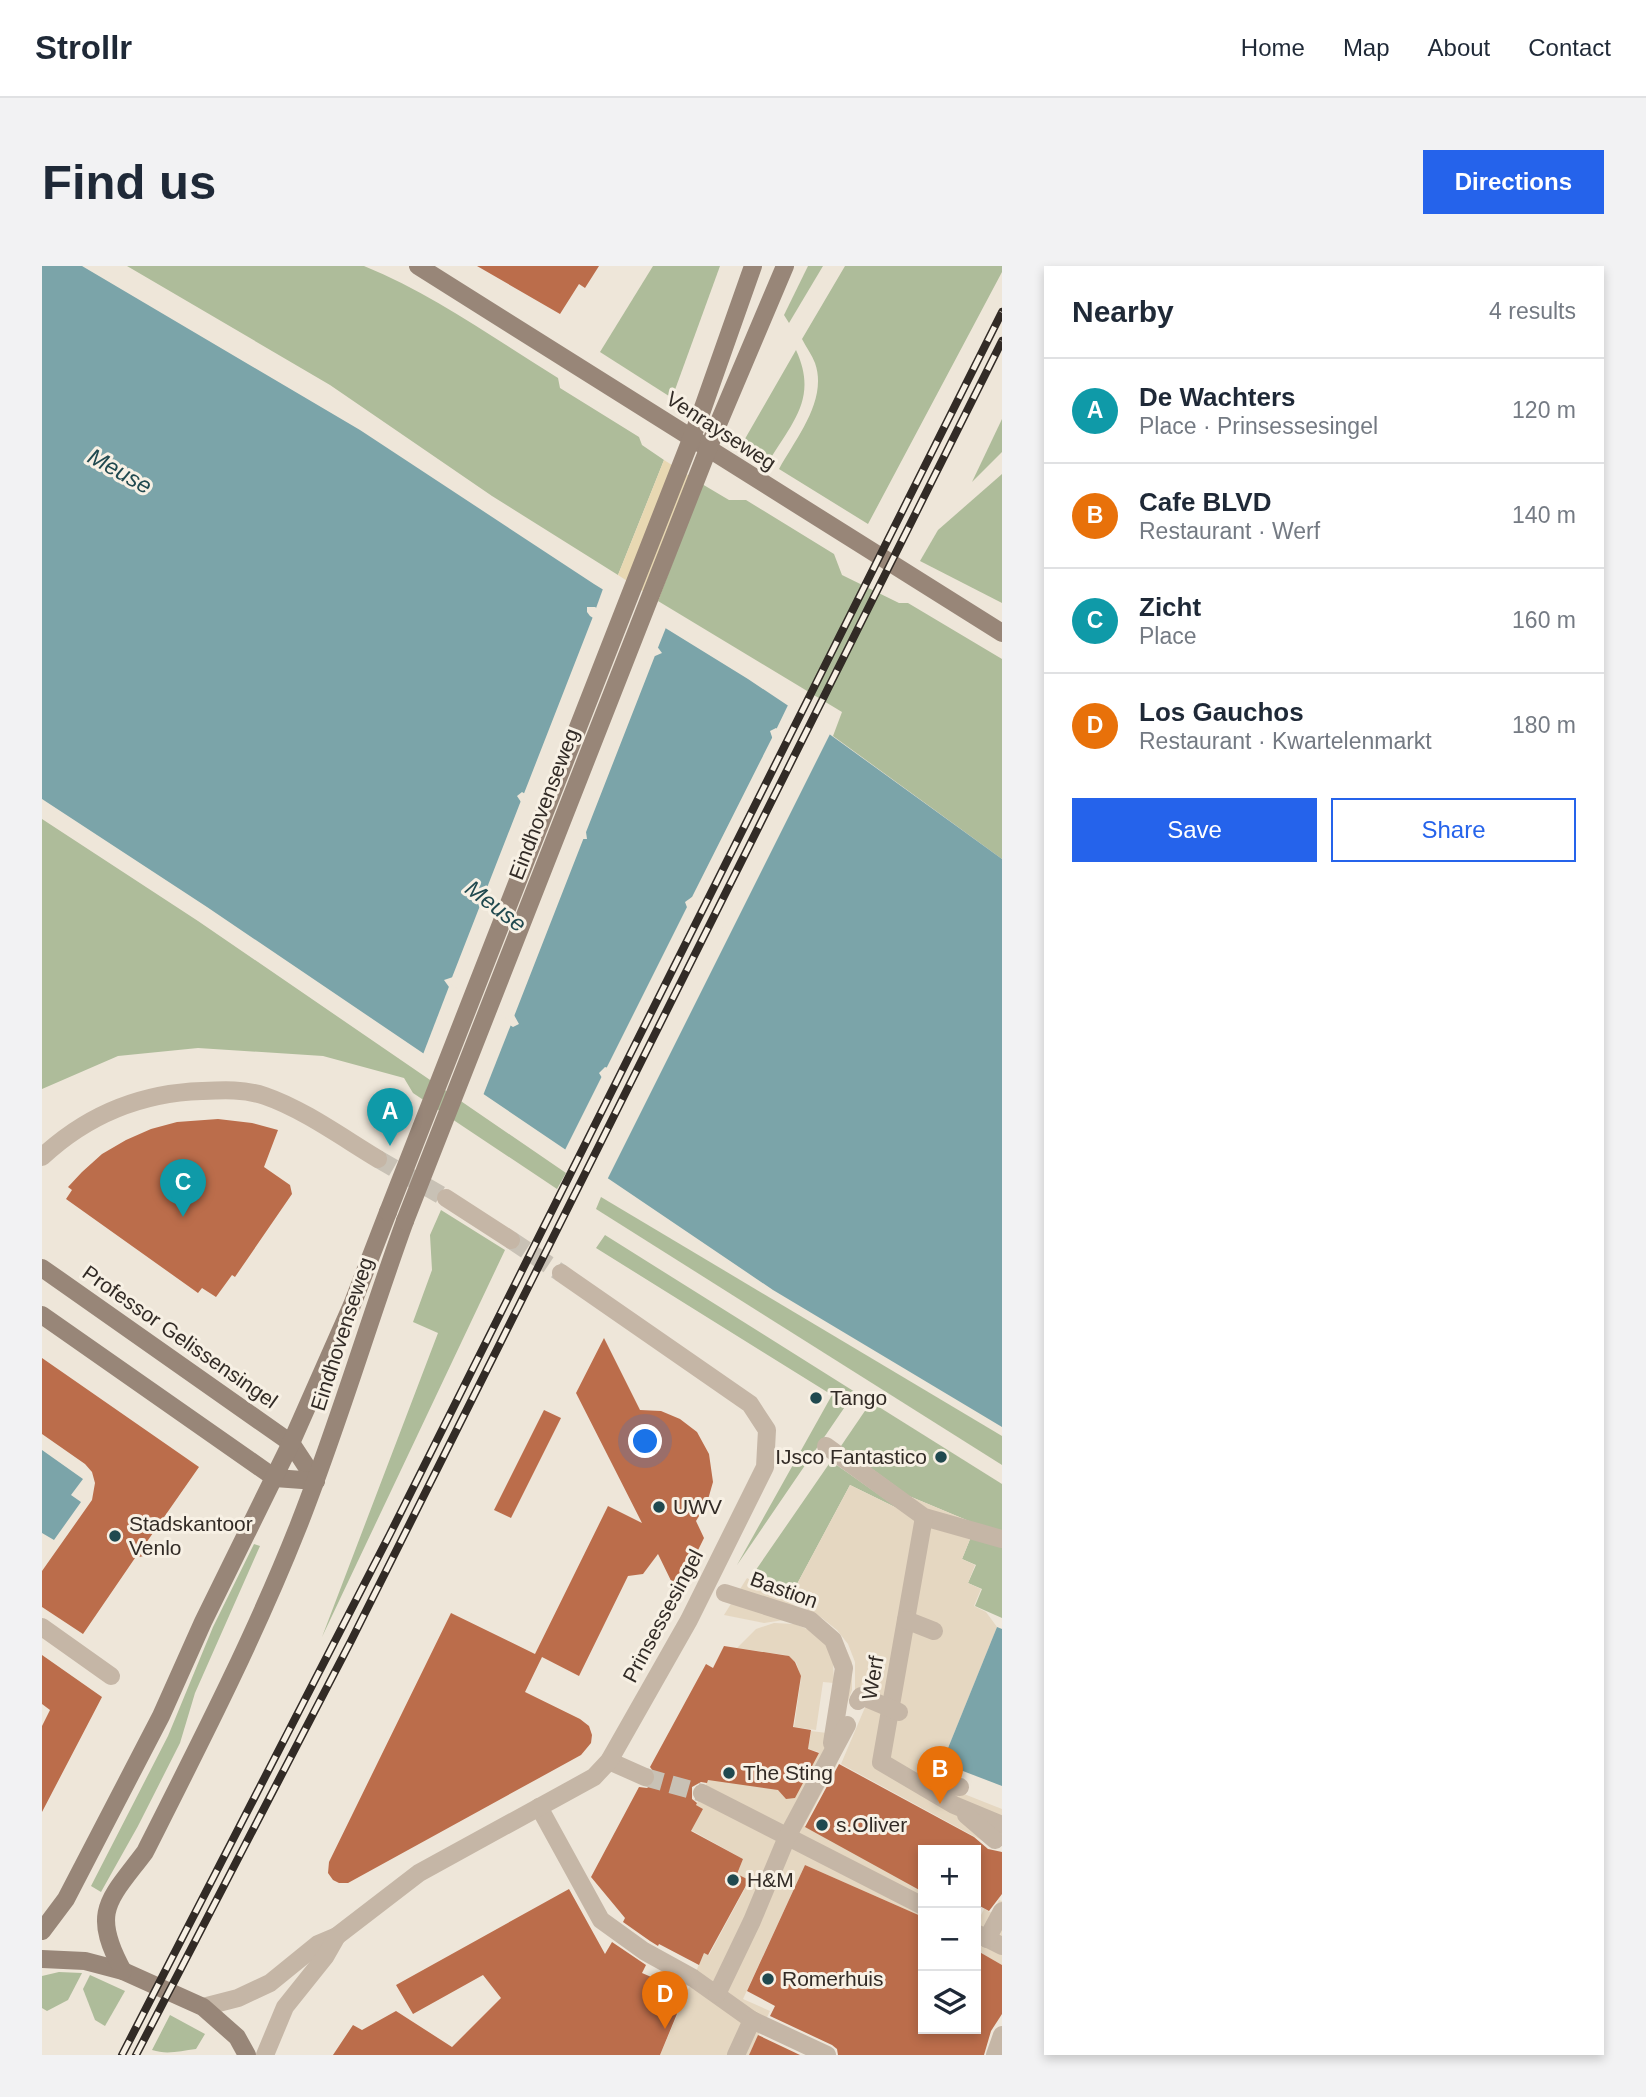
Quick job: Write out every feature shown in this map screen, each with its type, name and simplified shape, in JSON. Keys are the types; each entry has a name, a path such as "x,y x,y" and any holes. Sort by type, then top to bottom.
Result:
{"main road":[{"name":"Venrayseweg","path":"418,266 1002,633"},
{"name":"Eindhovenseweg","path":"42,1931 66,1899 112,1814 275,1478 352,1305 699,418 753,266"},
{"name":"Eindhovenseweg","path":"123,1971 105,1926 110,1903 116,1888 145,1852 266,1605 316,1481 405,1222 716,429 785,266"},
{"name":"Professor Gelissensingel","path":"42,1268 291,1443"},
{"path":"42,1315 275,1478 316,1481"},
{"path":"291,1443 316,1481"},
{"path":"42,1959 85,1961 123,1971 204,2007 237,2037 247,2055"}],"street":[{"path":"42,1157 82,1125 104,1112 137,1100 172,1093 229,1089 251,1092 282,1103 378,1159"},
{"path":"446,1198 511,1240"},
{"name":"Prinsessesingel","path":"204,2007 249,1994 270,1983 318,1944 337,1936 419,1873 594,1777 609,1761 689,1620 765,1467 767,1430 750,1404 561,1273"},
{"path":"826,1446 924,1517 1002,1539"},
{"name":"Werf","path":"924,1517 906,1620 896,1711 881,1762 917,1784 957,1796 998,1832"},
{"name":"Bastion","path":"725,1593 810,1619 833,1640 844,1668 829,1757"},
{"path":"906,1620 934,1631"},
{"path":"42,1627 111,1676"},
{"path":"858,1701 861,1696 896,1711"},
{"name":"Bastion","path":"719,1989 752,1921 787,1837 847,1725"},
{"path":"822,1733 829,1757"},
{"path":"609,1761 645,1777"},
{"path":"702,1793 918,1903"},
{"path":"539,1807 601,1920 644,1951 719,1989 752,2020 827,2055"},
{"path":"988,1939 1002,1911"},
{"name":"Prinsessesingel","path":"265,2055 285,2007 325,1957 337,1936"},
{"path":"736,2055 752,2020"},
{"path":"995,2055 1002,2035"}],"green space":[{"path":"127,266 364,266 439,303 487,333 558,378 560,388 639,437 642,445 664,460 618,575 492,496 330,385"},
{"path":"653,266 720,266 672,398 600,352"},
{"path":"808,266 823,266 789,323 784,315"},
{"path":"845,266 1002,266 1002,272 868,524 779,469 808,418 817,391 815,363 802,339"},
{"path":"796,350 802,367 803,396 794,421 769,461 742,444"},
{"path":"1002,419 1002,452 972,482"},
{"path":"1002,474 1002,603 920,561 938,530"},
{"path":"702,484 729,500 746,500 834,554 842,575 899,603 908,603 1002,659 1002,859 833,736 842,712 658,601"},
{"path":"42,819 198,921 566,1173 557,1189 413,1093 404,1078 323,1056 198,1048 118,1056 42,1089"},
{"path":"601,1197 1002,1436 1002,1465 596,1209"},
{"path":"441,1210 505,1250 322,1637 438,1333 413,1322 432,1270 430,1235"},
{"path":"605,1235 855,1392 737,1565 832,1395 596,1248"},
{"path":"871,1402 1002,1484 1002,1532 909,1496 841,1446"},
{"path":"831,1461 899,1509 850,1485 789,1599 751,1577"},
{"path":"971,1537 1002,1546 1002,1618 975,1606 982,1589 968,1583 976,1565 962,1559"},
{"path":"254,1544 260,1546 195,1693 180,1743 101,1892 91,1886 168,1736 213,1627"},
{"path":"59,1972 82,1973 68,2000 47,2011 42,2008 42,1976"},
{"path":"90,1975 125,1991 105,2026 95,2020 83,1989"},
{"path":"170,2015 205,2034 196,2049 168,2052 152,2050"}],"sand":[{"path":"664,460 702,484 658,601 618,575"}],"shaded area":[{"path":"850,1485 899,1509 909,1496 976,1524 962,1559 975,1565 968,1583 981,1589 974,1606 986,1612 997,1627 942,1763 929,1758 925,1768 962,1784 959,1792 1002,1809 1002,1834 999,1833 992,1846 841,1764 866,1705 855,1690 855,1662 848,1644 837,1630 789,1599"},
{"path":"747,1578 820,1620 841,1638 852,1662 852,1690 840,1722 852,1728 836,1766 804,1826 918,1888 918,1915 805,1865 743,1999 770,2011 749,2055 660,2055 704,1953 709,1955 749,1881 737,1874 743,1859 691,1830 703,1809 696,1805 708,1780 771,1783 782,1791 786,1798 794,1796 819,1752 808,1749 811,1731 827,1733 836,1683 835,1658 816,1630 784,1620 764,1623 724,1615"},
{"path":"774,1623 795,1624 814,1632 823,1639 833,1659 834,1683 823,1682 816,1730 794,1727 801,1678 796,1662 785,1655 737,1648 756,1629"},
{"path":"999,1900 1002,1901 1002,1965 981,1953 981,1915 984,1909 992,1913"}],"water":[{"name":"Meuse","path":"42,266 82,266 360,430 594,584 748,679 814,723 1002,859 1002,1427 773,1290 207,907 42,799","holes":["587,607 595,607 656,645 662,653 655,656 651,654 587,612","776,728 817,756 807,762 773,740 770,731","522,792 586,832 587,839 578,839 521,802 517,796","692,897 730,928 722,931 688,910 685,902","453,977 514,1015 519,1024 513,1027 449,987 444,980","605,1067 646,1094 640,1101 604,1081 599,1073"]},
{"path":"42,1450 83,1479 71,1495 81,1502 54,1540 42,1533"},
{"path":"997,1627 1002,1629 1002,1786 942,1763"}],"pier":[{"path":"604,586 667,625 657,650 595,611"},
{"path":"594,614 656,653 513,1019 451,980 522,798 583,837 581,833 523,796"},
{"path":"789,703 831,732 606,1182 563,1154 603,1074 638,1097 642,1096 605,1071 689,903 723,928 727,927 698,904 690,901 774,734 808,759 813,755 775,732"},
{"path":"450,984 512,1022 482,1098 422,1057"}],"building":[{"path":"477,266 599,266 585,288 579,284 560,314"},
{"path":"218,1119 252,1123 278,1130 264,1167 290,1185 292,1194 235,1277 232,1275 216,1297 202,1288 198,1293 66,1199 72,1190 68,1187 82,1172 102,1154 126,1140 177,1122"},
{"path":"604,1338 640,1410 661,1411 680,1419 697,1432 709,1454 713,1482 707,1503 696,1521 704,1538 677,1593 658,1554 643,1574 628,1576 579,1676 542,1657 525,1692 589,1726 591,1743 581,1755 348,1883 339,1883 328,1873 329,1862 451,1613 535,1654 608,1506 642,1523 576,1393"},
{"path":"42,1358 199,1467 146,1543 148,1555 135,1558 83,1634 42,1607 42,1571 92,1500 95,1483 92,1472 85,1464 42,1434"},
{"path":"544,1410 561,1418 511,1518 494,1510"},
{"path":"724,1646 789,1656 795,1662 801,1676 793,1727 811,1730 808,1749 819,1753 795,1798 786,1799 778,1790 708,1780 707,1783 701,1782 692,1787 692,1799 703,1809 691,1831 743,1859 737,1874 749,1880 708,1955 704,1953 699,1965 659,1944 658,1946 623,1922 625,1918 591,1877 639,1787 647,1788 655,1782 656,1775 650,1767 706,1664 713,1668"},
{"path":"42,1655 102,1697 42,1812 42,1726 50,1710 42,1704"},
{"path":"839,1764 974,1837 988,1849 1002,1852 1002,1894 989,1911 981,1907 981,1845 918,1845 918,1889 805,1827"},
{"path":"805,1865 918,1915 918,2034 981,2034 981,1953 1002,1965 1002,2014 991,2031 984,2055 838,2055 837,2049 832,2045 770,2016 775,2006 747,1991"},
{"path":"569,1889 605,1954 612,1942 646,1965 642,1973 686,1992 660,2055 333,2055 353,2025 362,2030 396,2011 452,2047 501,1998 483,1975 413,2014 396,1985"},
{"path":"758,2035 800,2055 749,2055"}],"tunnel":[{"path":"378,1159 446,1198"},
{"path":"511,1240 561,1273"},
{"path":"645,1777 702,1793"}],"railway":[{"path":"122,2055 390,1534 1002,312"},
{"path":"136,2055 351,1641 1002,341"}],"place":[{"name":"De Wachters","path":"390,1146"},
{"name":"Zicht","path":"183,1217"},
{"name":"Tango","path":"816,1398"},
{"name":"IJsco Fantastico","path":"941,1457"},
{"name":"UWV","path":"659,1507"},
{"name":"Stadskantoor Venlo","path":"115,1536"},
{"name":"The Sting","path":"729,1773"},
{"name":"Cafe BLVD","path":"940,1804"},
{"name":"s.Oliver","path":"822,1825"},
{"name":"H&M","path":"733,1880"},
{"name":"Romerhuis","path":"768,1979"},
{"name":"Los Gauchos","path":"665,2029"}]}
